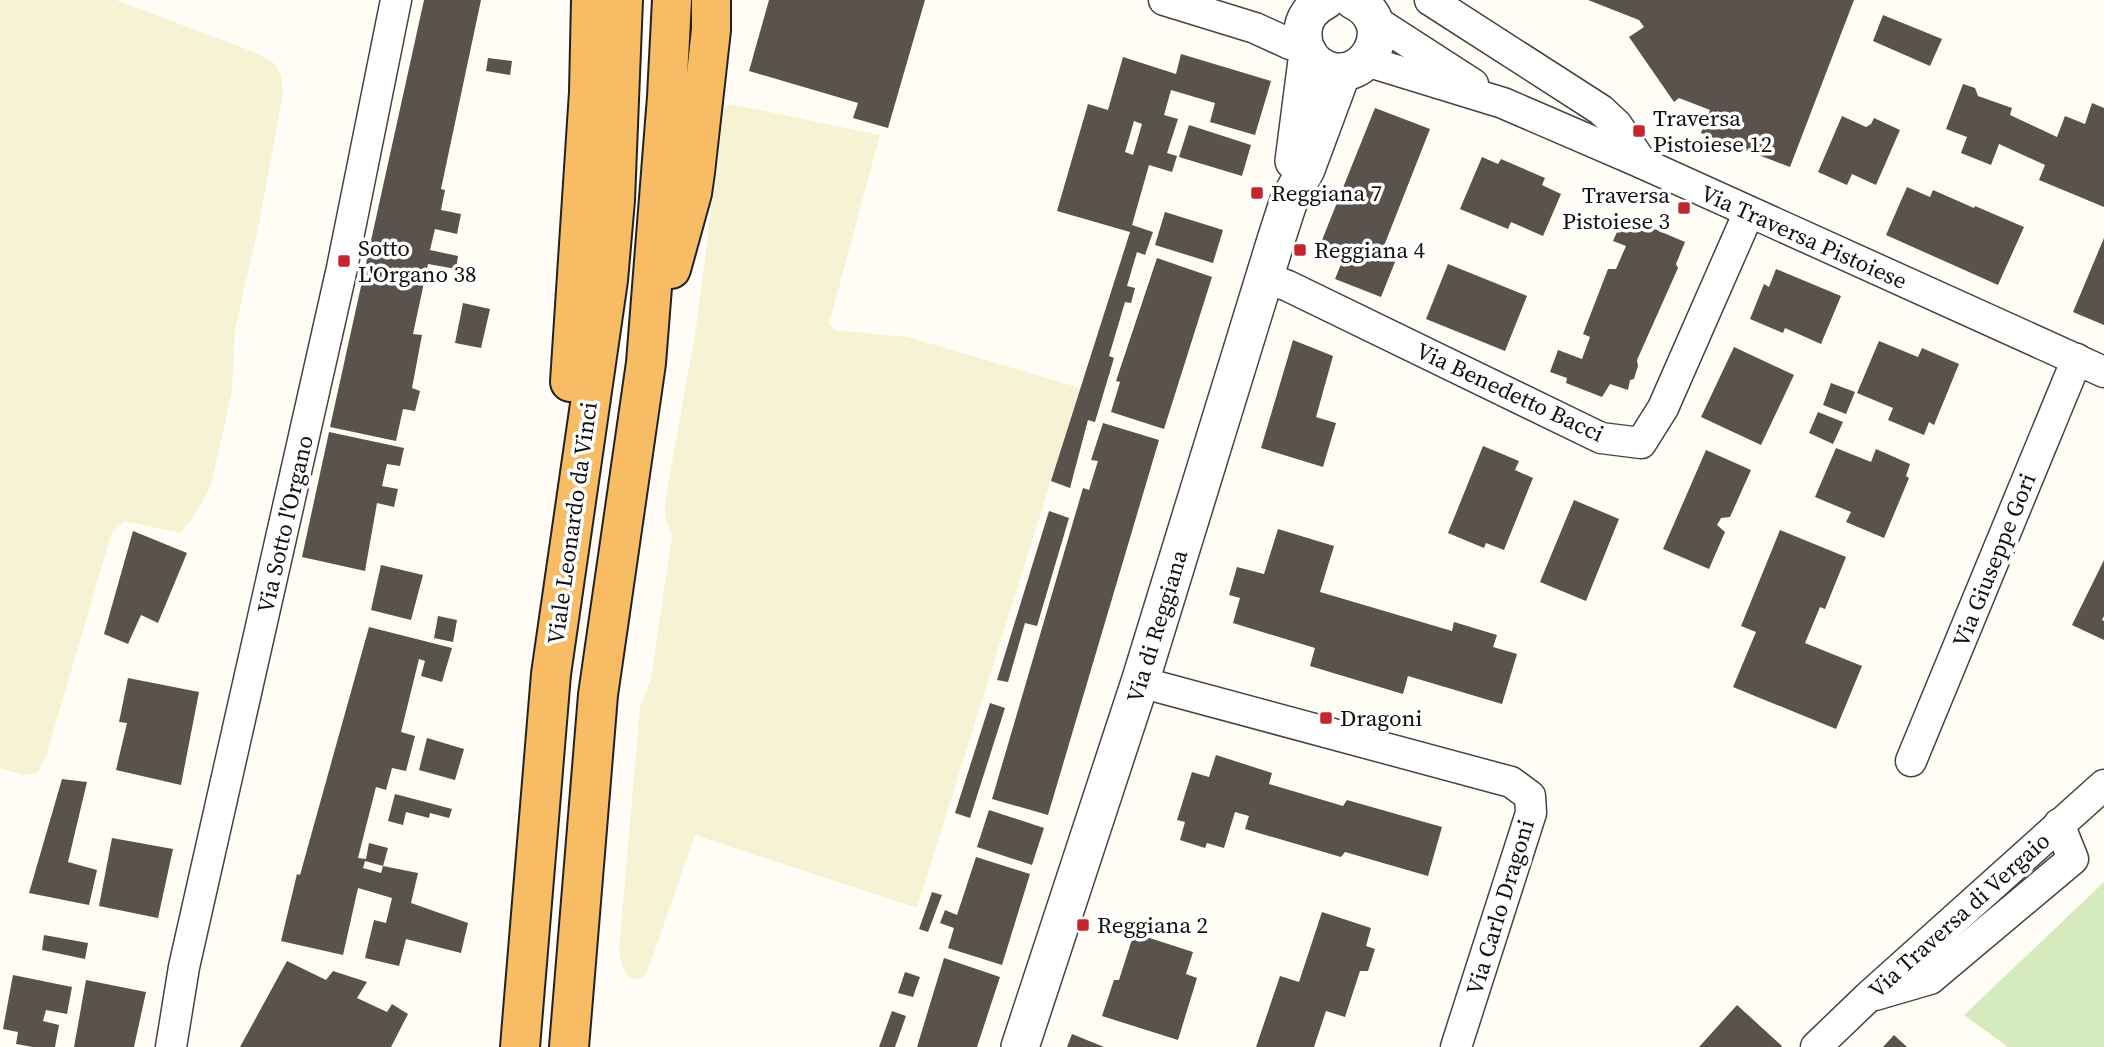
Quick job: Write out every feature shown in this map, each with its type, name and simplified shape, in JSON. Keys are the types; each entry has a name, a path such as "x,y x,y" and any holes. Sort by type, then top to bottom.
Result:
{"highway":[{"path":"551,674 589,92 591,0"},
{"name":"Viale Leonardo da Vinci","path":"520,1047 551,674 608,280 615,200 623,0"},
{"path":"569,1047 598,695 646,363 672,0"},
{"path":"646,363 692,193 713,10"}],"street":[{"name":"Via Sotto l'Organo","path":"171,1047 184,967 342,268 396,0"},
{"name":"Via Traversa Pistoiese","path":"1164,0 1255,28 1290,44 1336,17 1503,103 2104,372"},
{"path":"1430,0 1601,110 1617,125 1642,163"},
{"path":"1336,17 1319,65 1334,71 1354,66"},
{"name":"Via di Reggiana","path":"1020,1047 1139,682 1288,203 1336,17 1377,37 1375,46 1354,66 1288,203"},
{"name":"Via Traversa Pistoiese","path":"1354,66 1503,103"},
{"name":"Via Benedetto Bacci","path":"1264,277 1288,286 1601,438 1641,443 1663,408 1749,212"},
{"name":"Via Giuseppe Gori","path":"1911,761 2077,359"},
{"name":"Via Carlo Dragoni","path":"1139,682 1511,782 1530,796 1531,813 1456,1047"},
{"name":"Via Traversa di Vergaio","path":"1816,1047 2104,785"}],"shaded area":[{"path":"0,0 116,0 254,52 274,63 281,75 283,94 257,234 235,329 232,392 211,486 193,518 180,533 125,521 112,532 47,753 38,772 23,775 0,768"},
{"path":"730,104 880,135 829,324 834,330 908,337 1080,388 917,908 695,835 647,973 640,979 630,978 622,966 619,950 640,707 651,678 672,536 665,517 665,502 696,328 713,195 718,124 721,110"}],"green space":[{"path":"2104,882 2104,1047 2008,1047 1964,1015"}],"building":[{"path":"424,0 481,0 441,189 445,190 441,210 461,214 457,234 435,229 430,250 458,256 456,269 428,264 413,334 422,335 412,388 420,391 415,411 403,409 396,441 330,427"},
{"path":"769,0 925,0 888,128 853,118 858,103 749,71"},
{"path":"1588,0 1854,0 1790,167 1701,133 1710,110 1679,98 1674,102 1629,37 1644,27 1639,20"},
{"path":"1883,15 1942,39 1930,66 1873,41"},
{"path":"1181,54 1271,81 1255,135 1210,122 1215,103 1171,90 1164,115 1178,119 1167,153 1177,156 1172,172 1149,165 1132,225 1153,232 1145,255 1137,252 1127,286 1135,288 1131,303 1125,302 1109,356 1114,358 1095,422 1088,420 1070,488 1051,481 1130,232 1057,211 1088,104 1108,110 1123,57 1176,74","holes":["1134,121 1142,124 1133,155 1125,152"]},
{"path":"488,58 512,61 510,75 486,71"},
{"path":"1963,84 1975,88 1978,96 2012,108 2010,115 2057,137 2065,116 2085,124 2092,103 2104,108 2104,207 2039,180 2045,165 1999,144 1991,165 1961,153 1967,137 1946,129"},
{"path":"1375,108 1430,129 1382,251 1397,257 1381,297 1335,279 1343,259 1318,250"},
{"path":"1842,116 1866,127 1874,118 1900,130 1876,185 1852,174 1847,185 1818,172"},
{"path":"1189,125 1251,145 1242,176 1179,157"},
{"path":"1482,157 1498,164 1501,159 1545,178 1542,185 1561,194 1543,236 1511,222 1508,229 1460,209"},
{"path":"1907,187 1930,197 1933,190 2024,227 1998,285 1886,235"},
{"path":"1165,212 1223,230 1213,263 1155,245"},
{"path":"1624,216 1685,242 1676,264 1678,268 1637,360 1634,379 1630,380 1628,390 1610,384 1602,397 1566,383 1567,378 1550,372 1558,350 1582,359 1590,337 1583,334 1608,269 1616,269 1626,246 1613,241"},
{"path":"2104,238 2104,325 2073,312"},
{"path":"1157,258 1212,277 1164,429 1111,412 1120,382 1116,381"},
{"path":"1448,264 1527,296 1505,351 1426,319"},
{"path":"1776,269 1841,296 1821,344 1785,328 1783,333 1750,319 1764,284 1769,287"},
{"path":"463,303 490,309 481,348 455,343"},
{"path":"1293,340 1333,356 1316,417 1336,423 1323,467 1261,448"},
{"path":"1879,341 1918,357 1922,348 1959,364 1934,425 1929,422 1924,435 1888,420 1893,408 1857,393"},
{"path":"1734,347 1794,375 1761,445 1701,417"},
{"path":"1831,383 1855,392 1846,414 1823,405"},
{"path":"1818,412 1843,422 1833,444 1809,433"},
{"path":"1103,423 1159,440 1048,815 992,799 1083,488 1089,490 1098,461 1091,460"},
{"path":"329,432 404,448 400,466 387,464 382,486 398,489 394,507 377,503 365,571 302,557"},
{"path":"1483,446 1519,461 1515,470 1533,478 1504,550 1486,543 1484,548 1448,533"},
{"path":"1836,448 1871,462 1876,449 1910,464 1906,476 1909,478 1884,538 1846,522 1851,512 1815,497"},
{"path":"1706,450 1751,470 1730,517 1721,518 1717,525 1725,532 1709,569 1663,549"},
{"path":"1574,500 1619,519 1586,601 1540,582"},
{"path":"1049,511 1069,518 1037,626 1025,623 1008,682 997,680"},
{"path":"1278,529 1334,546 1320,592 1452,631 1454,622 1497,635 1493,647 1517,654 1502,704 1408,676 1403,694 1310,666 1315,648 1233,623 1240,598 1229,595 1237,567 1264,574"},
{"path":"1780,530 1846,557 1825,609 1820,607 1805,643 1862,666 1836,729 1733,687 1756,632 1741,626"},
{"path":"133,531 187,553 158,623 141,615 128,644 104,634"},
{"path":"2104,560 2102,620 2104,640 2072,625"},
{"path":"381,565 423,575 411,620 371,610"},
{"path":"438,616 457,620 453,642 434,638"},
{"path":"369,627 452,648 442,682 421,676 425,661 419,659 401,732 415,736 406,771 392,768 386,790 376,787 358,858 366,859 369,843 388,848 383,866 418,873 411,903 468,923 461,953 406,939 399,966 365,958 374,920 386,923 392,898 358,888 343,955 281,941 297,874 300,875","holes":["365,861 383,866 381,873 363,868"]},
{"path":"128,678 199,692 181,785 116,770 127,723 119,722"},
{"path":"990,703 1005,708 970,818 955,813"},
{"path":"427,738 464,749 455,780 419,770"},
{"path":"1216,755 1272,773 1269,784 1343,806 1347,800 1442,827 1428,876 1345,852 1341,857 1245,829 1249,816 1235,812 1224,848 1207,843 1205,848 1180,840 1185,822 1177,820 1192,772 1209,777"},
{"path":"62,779 87,782 68,862 97,870 89,905 29,893"},
{"path":"395,794 452,809 449,818 430,813 429,818 406,812 403,825 388,821"},
{"path":"989,810 1044,828 1032,865 977,847"},
{"path":"112,838 173,849 158,918 99,906"},
{"path":"976,857 1030,874 1002,965 948,948 954,928 940,923 945,910 957,915"},
{"path":"932,892 942,895 928,932 919,929"},
{"path":"1322,912 1371,928 1366,946 1375,949 1368,971 1360,971 1345,1017 1326,1011 1314,1047 1256,1047 1280,976 1299,982"},
{"path":"1134,933 1193,952 1186,974 1197,978 1178,1040 1102,1016 1114,980 1119,980"},
{"path":"44,935 88,943 85,959 42,950"},
{"path":"944,958 1000,977 977,1047 917,1047"},
{"path":"287,961 326,980 333,971 367,982 357,998 387,1012 392,1004 408,1014 391,1047 240,1047"},
{"path":"905,972 920,977 913,997 898,993"},
{"path":"13,975 72,987 67,1014 46,1010 43,1021 59,1025 55,1047 16,1044 18,1032 3,1029"},
{"path":"86,980 146,992 134,1047 74,1047"},
{"path":"1737,1005 1782,1046 1699,1047"},
{"path":"892,1011 906,1016 895,1047 879,1047"},
{"path":"1072,1034 1104,1047 1067,1047"},
{"path":"1894,1035 1907,1047 1883,1047"}],"place":[{"name":"Traversa Pistoiese 12","path":"1639,131"},
{"name":"Reggiana 7","path":"1257,193"},
{"name":"Traversa Pistoiese 3","path":"1684,208"},
{"name":"Reggiana 4","path":"1300,250"},
{"name":"Sotto L'Organo 38","path":"344,261"},
{"name":"Dragoni","path":"1326,718"},
{"name":"Reggiana 2","path":"1083,925"}]}
